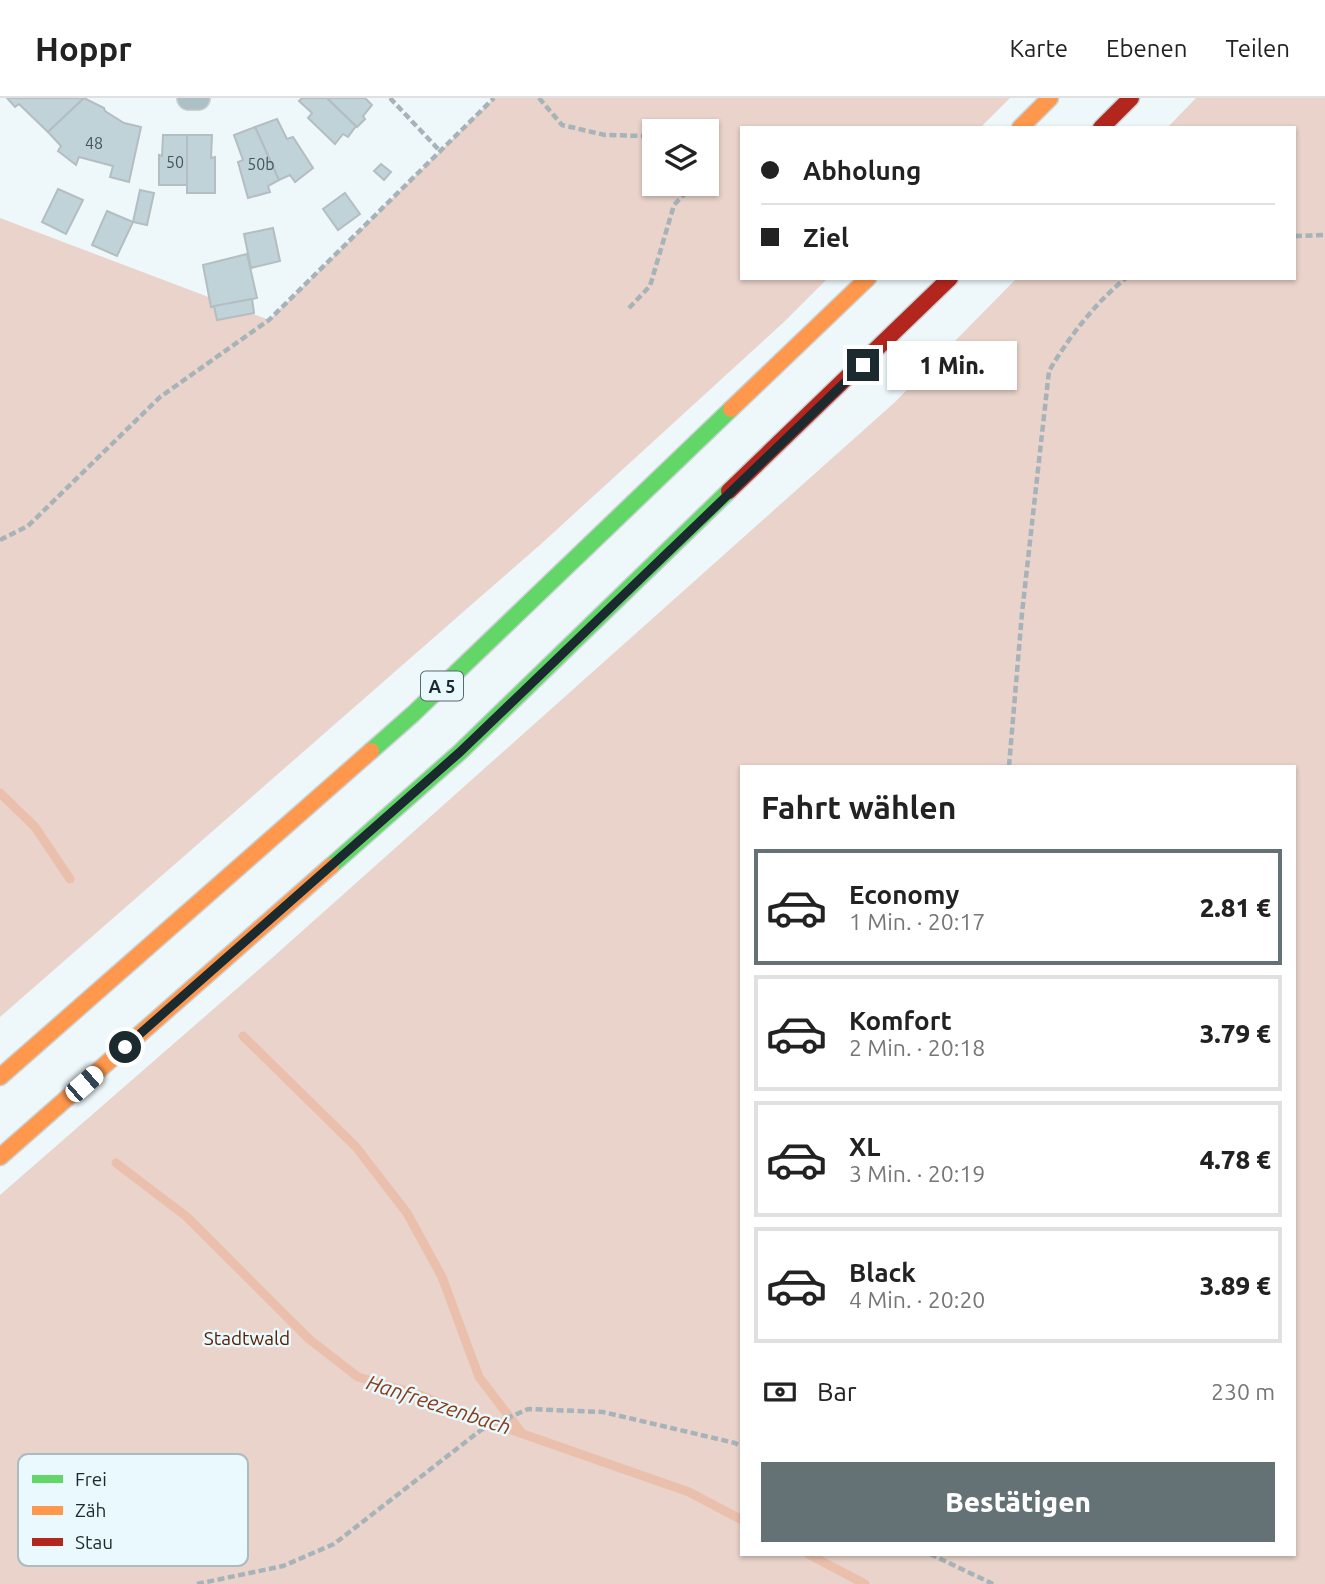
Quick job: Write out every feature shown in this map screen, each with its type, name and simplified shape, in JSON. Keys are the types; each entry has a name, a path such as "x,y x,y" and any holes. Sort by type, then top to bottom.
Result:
{"highway":[{"path":"1022,126 1050,98"},
{"path":"1103,126 1131,98"},
{"name":"A 5","path":"0,1077 413,714 866,280"},
{"path":"0,1157 460,752 948,280"}],"street":[{"path":"189,98 198,98"}],"path":[{"path":"390,98 439,150"},
{"path":"0,540 28,526 160,397 269,320 494,98"},
{"path":"539,98 562,125 605,135 642,136"},
{"path":"629,308 650,286 674,205 683,196"},
{"path":"1296,236 1325,235"},
{"path":"1009,765 1022,613 1049,371 1066,342 1124,280"},
{"path":"197,1584 284,1566 334,1544 481,1430 528,1409 603,1412 740,1446"},
{"path":"934,1556 993,1584"}],"green space":[{"path":"494,98 1010,98 982,126 740,126 740,280 826,280 784,322 541,544 0,1017 0,218 269,320"},
{"name":"Stadtwald","path":"1196,98 1325,98 1325,1584 0,1584 0,1195 272,958 894,403 1015,280 1296,280 1296,126 1169,126"}],"building":[{"path":"7,98 84,98 48,132 19,104 15,107"},
{"path":"84,98 104,108 124,123 141,127 129,182 110,177 113,166 79,157 76,165 58,151 61,146 48,132"},
{"path":"302,98 327,98 356,126 348,137 343,134 335,144 308,118 312,113 299,101"},
{"path":"327,98 365,98 372,105 363,116 365,119 357,127"},
{"path":"277,119 287,139 293,137 313,168 295,182 290,175 279,180 255,127"},
{"path":"255,127 279,180 268,186 270,192 248,198 238,162 243,160 234,135"},
{"path":"163,135 187,135 187,185 159,185 159,155 162,156"},
{"path":"187,135 212,135 211,158 215,157 215,193 187,193"},
{"path":"381,164 391,172 384,180 374,171"},
{"path":"58,189 83,200 66,234 42,222"},
{"path":"140,190 154,193 147,225 133,222"},
{"path":"345,193 360,214 338,230 323,209"},
{"path":"107,211 133,222 117,256 92,245"},
{"path":"273,228 280,261 251,268 244,234"},
{"path":"247,254 257,298 211,307 203,265"},
{"path":"252,299 254,313 217,320 214,306"}],"waterway":[{"path":"0,793 35,827 70,879"},
{"path":"243,1036 356,1147 407,1213 442,1277 479,1377 521,1432"},
{"name":"Hanfreezenbach","path":"116,1163 187,1217 309,1339 358,1377 420,1395 463,1413 689,1492 740,1519"},
{"name":"Hanfreezenbach","path":"812,1556 865,1584"}],"traffic: fast":[{"path":"371,751 413,714 731,409"},
{"path":"331,866 460,752 729,491"}],"traffic: slow":[{"path":"1022,126 1050,98"},
{"path":"731,409 866,280"},
{"path":"0,1077 371,751"},
{"path":"0,1157 331,866"}],"traffic: jam":[{"path":"1103,126 1131,98"},
{"path":"729,491 948,280"}],"route":[{"path":"125,1047 460,752 863,365"}]}
